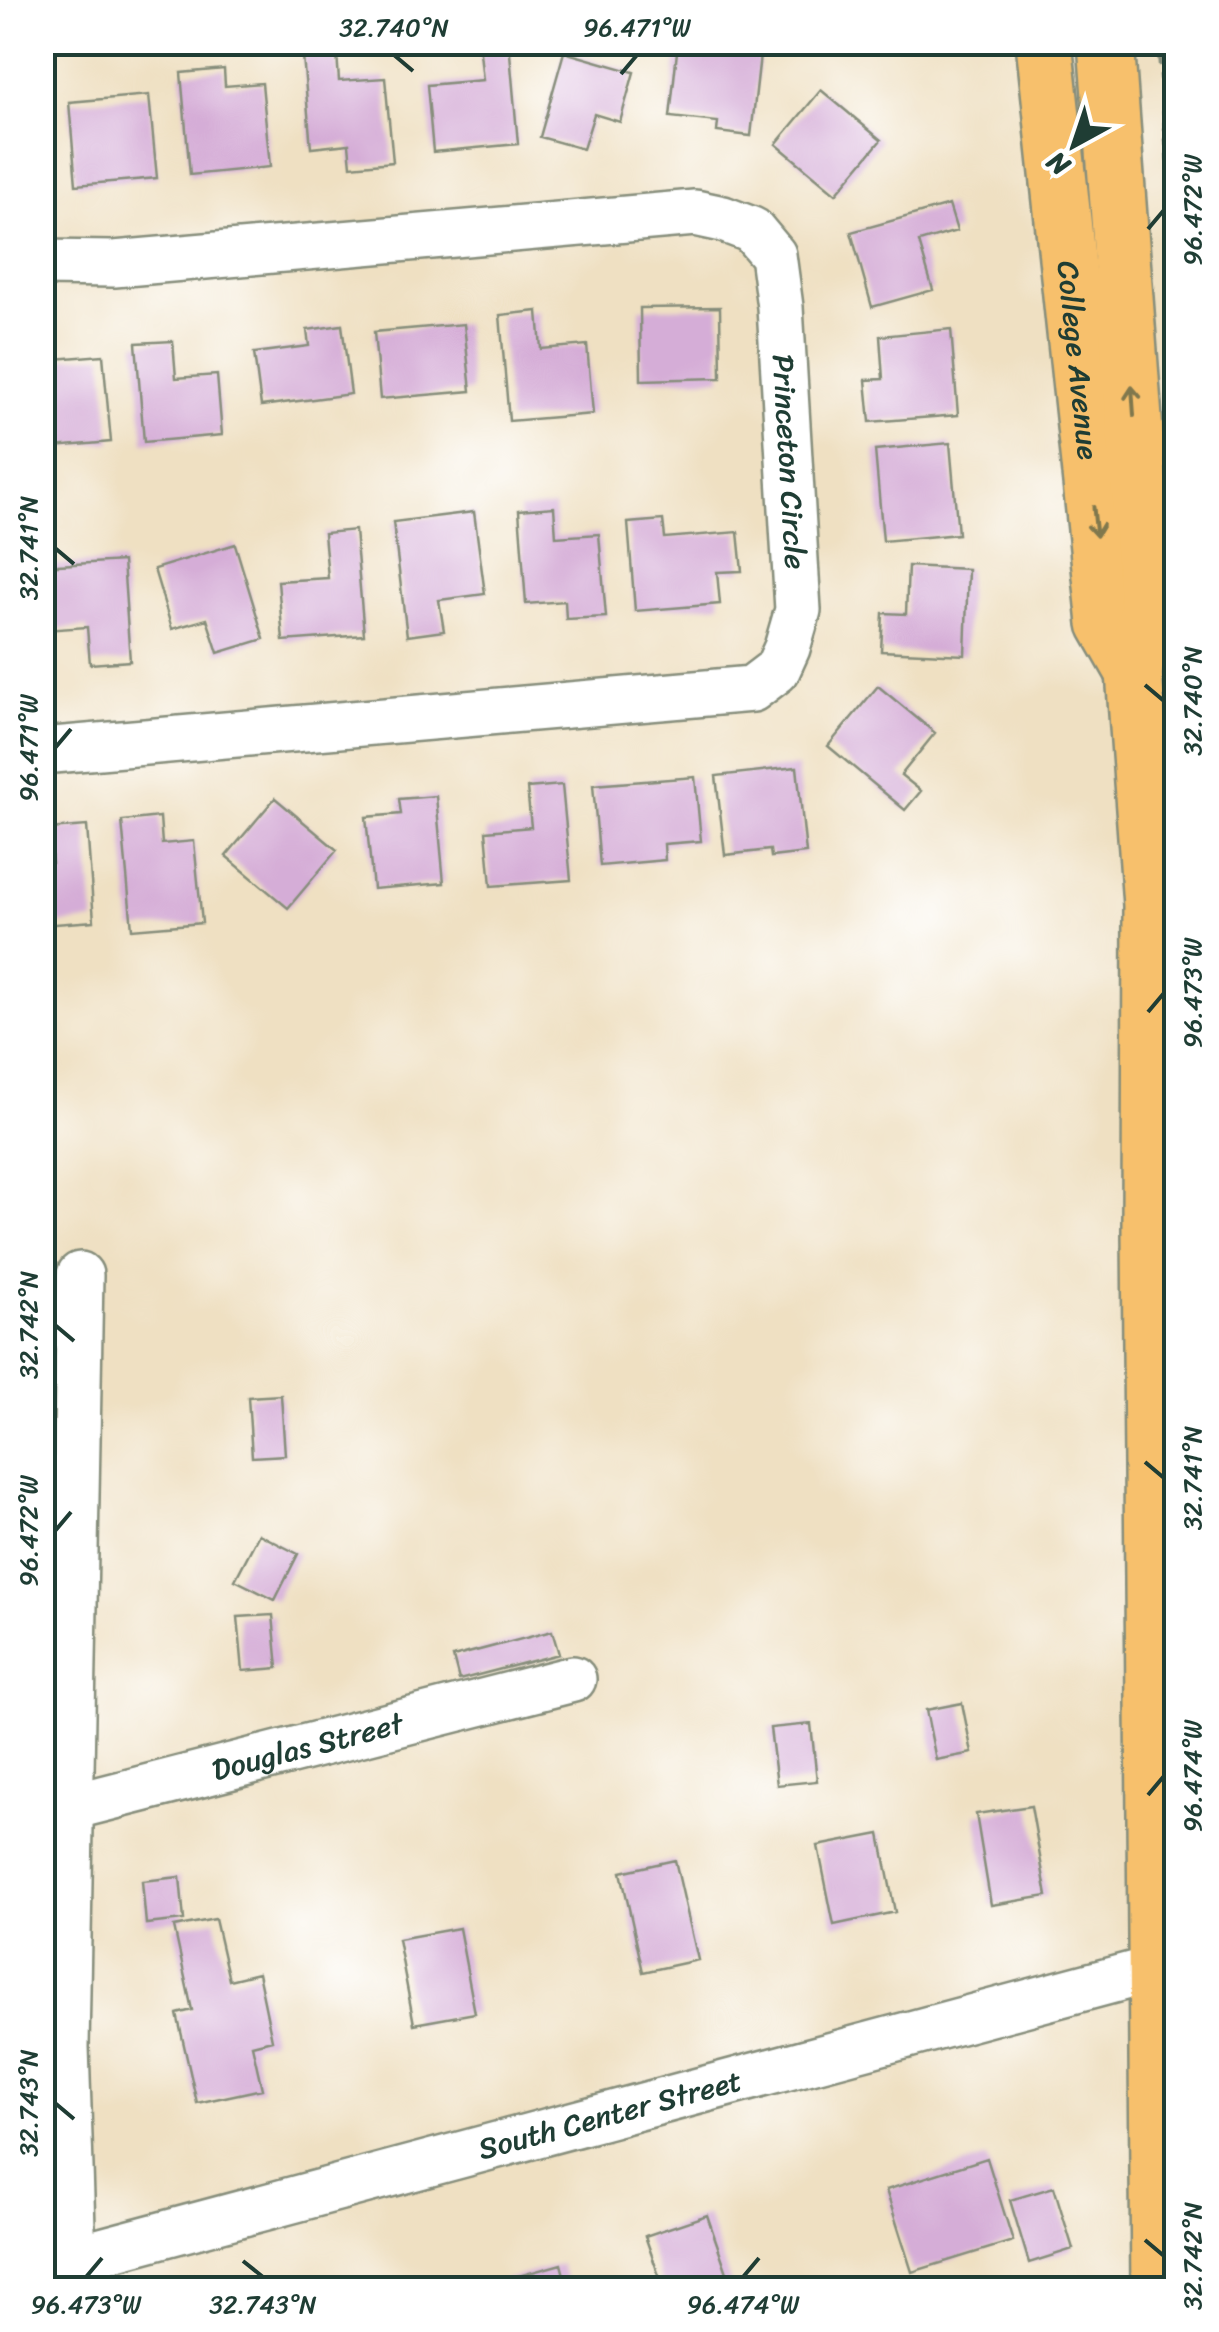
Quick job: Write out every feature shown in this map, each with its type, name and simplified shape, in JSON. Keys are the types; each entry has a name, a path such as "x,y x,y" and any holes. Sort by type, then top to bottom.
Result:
{"main road":[{"name":"College Avenue","path":"1044,42 1106,623 1134,672"},
{"name":"College Avenue","path":"1106,42 1148,608 1134,672 1151,905 1163,1227 1166,1966 1159,2290"}],"street":[{"name":"Princeton Circle","path":"42,263 114,264 695,214 724,219 752,230 773,254 780,307 798,610 777,670 752,689 42,751"},
{"path":"63,2272 66,2048 56,1811 80,1275"},
{"name":"Douglas Street","path":"56,1811 573,1678"},
{"name":"South Center Street","path":"63,2272 649,2106 1166,1966"}],"path":[{"path":"1159,42 1176,256"}],"building":[{"path":"509,42 518,144 433,152 427,85 483,80 479,43"},
{"path":"678,42 710,42 709,49 760,55 751,136 717,132 718,122 670,117"},
{"path":"564,52 634,72 620,122 594,114 583,149 540,137"},
{"path":"337,53 339,81 385,78 393,162 351,166 349,144 311,148 303,56"},
{"path":"224,69 225,86 262,83 270,167 190,175 181,73"},
{"path":"821,90 881,140 836,194 776,144"},
{"path":"149,95 157,178 76,185 69,102"},
{"path":"949,205 957,231 919,242 933,290 872,307 851,232"},
{"path":"720,307 721,378 641,380 640,308"},
{"path":"538,311 541,349 587,345 593,414 509,421 500,315"},
{"path":"464,324 471,391 380,399 374,332"},
{"path":"342,325 351,394 261,406 254,353 309,346 307,330"},
{"path":"951,329 958,415 870,422 866,380 883,379 880,336"},
{"path":"173,341 176,378 217,375 222,435 144,442 136,343"},
{"path":"103,355 111,442 42,448 42,360"},
{"path":"950,443 958,534 883,541 875,450"},
{"path":"554,507 556,537 599,534 606,617 566,619 565,601 526,604 519,510"},
{"path":"474,512 485,594 439,600 444,631 407,636 393,522"},
{"path":"663,520 665,538 738,532 742,571 717,572 720,604 635,611 628,523"},
{"path":"355,530 364,635 283,641 278,581 328,578 324,533"},
{"path":"235,544 264,639 218,653 207,619 172,629 154,569"},
{"path":"123,561 130,661 90,664 87,627 44,630 42,566"},
{"path":"908,566 968,569 965,655 881,651 883,613 906,614"},
{"path":"878,686 935,733 901,775 921,791 905,810 828,746"},
{"path":"797,767 806,853 771,857 770,850 725,855 716,776"},
{"path":"695,777 701,841 664,844 665,860 600,866 593,785"},
{"path":"562,785 571,880 491,886 486,831 531,827 527,788"},
{"path":"436,796 444,883 373,889 366,817 401,814 399,799"},
{"path":"275,798 337,850 288,908 226,856"},
{"path":"160,817 162,844 194,841 202,923 132,929 122,821"},
{"path":"87,826 94,921 42,925 42,864 52,863 49,829"},
{"path":"281,1395 285,1455 252,1457 248,1397"},
{"path":"259,1534 298,1554 275,1600 235,1580"},
{"path":"273,1615 278,1668 243,1671 238,1617"},
{"path":"552,1631 559,1654 459,1680 453,1657"},
{"path":"962,1703 972,1753 936,1760 926,1710"},
{"path":"811,1724 817,1781 777,1785 770,1728"},
{"path":"1031,1806 1047,1896 991,1905 976,1814"},
{"path":"880,1834 895,1912 834,1925 818,1846"},
{"path":"675,1860 698,1960 643,1972 621,1872"},
{"path":"180,1877 184,1920 146,1924 142,1881"},
{"path":"215,1919 229,1980 258,1973 272,2040 252,2045 262,2089 197,2103 177,2014 192,2010 174,1927"},
{"path":"459,1928 475,2013 414,2024 398,1939"},
{"path":"987,2158 1013,2241 912,2272 886,2190"},
{"path":"1054,2187 1073,2249 1029,2263 1010,2200"},
{"path":"707,2215 733,2290 664,2290 645,2236"},
{"path":"561,2264 568,2290 484,2290 483,2286"}]}
